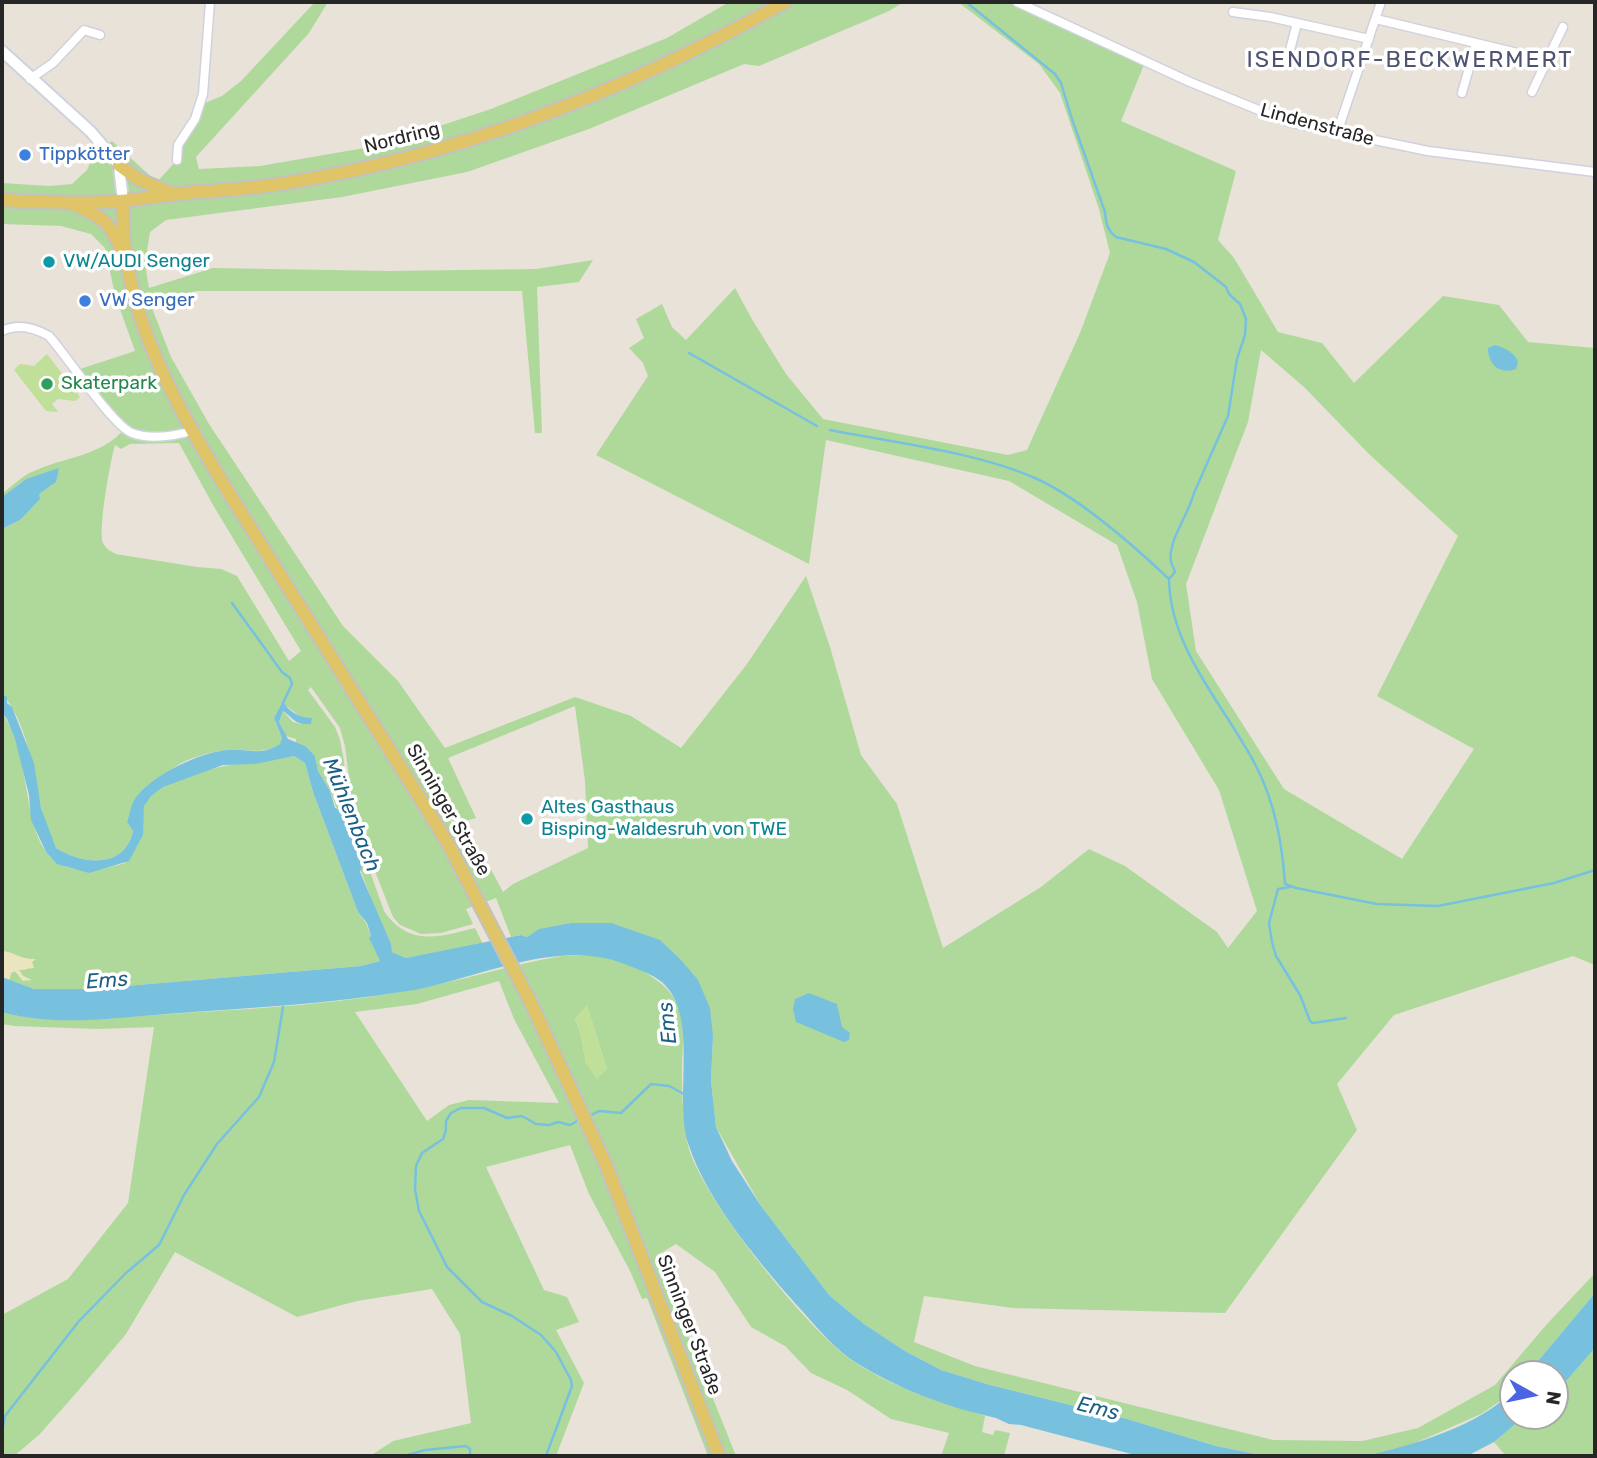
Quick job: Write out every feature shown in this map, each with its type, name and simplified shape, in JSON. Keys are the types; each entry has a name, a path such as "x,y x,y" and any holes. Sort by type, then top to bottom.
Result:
{"main road":[{"name":"Nordring","path":"2,200 123,201 284,184 389,163 488,135 635,78 785,2"},
{"path":"2,51 91,132 119,165 144,182 173,194"},
{"path":"119,165 123,201"},
{"name":"Sinninger Straße","path":"123,201 126,263 146,332 192,431 446,840 474,892 541,1024 593,1138 719,1456"},
{"path":"70,202 103,219 115,234 126,263"}],"street":[{"path":"177,160 178,145 195,120 204,94 209,2"},
{"name":"Lindenstraße","path":"1017,2 1288,122 1428,151 1595,172"},
{"path":"1337,133 1381,2"},
{"path":"1233,12 1369,39"},
{"path":"1376,19 1530,56 1544,67"},
{"path":"1288,58 1297,23"},
{"path":"1532,92 1563,27"},
{"path":"30,79 53,63 84,30 100,35"},
{"path":"1462,93 1476,43"},
{"path":"2,331 22,327 37,329 49,336 124,429 153,436 192,431"}],"green space":[{"path":"315,2 328,2 309,33 196,157 199,169 260,166 382,145 491,109 667,38 729,2 904,2 889,11 759,66 744,64 589,129 467,172 342,197 166,220 150,232 145,264 149,288 213,268 389,271 536,269 593,260 579,282 537,287 542,433 535,433 522,291 197,291 150,303 171,357 209,424 343,626 398,681 445,748 575,697 631,716 681,748 747,664 806,576 861,755 897,804 943,948 1041,887 1089,849 1125,866 1217,932 1228,948 1257,911 1219,790 1152,679 1137,602 1117,545 1009,481 826,440 809,564 596,455 648,376 643,363 629,348 644,338 636,319 662,304 672,327 686,340 735,288 786,374 823,419 1008,455 1027,450 1080,333 1110,253 1099,209 1060,93 1039,64 958,2 1017,2 1146,60 1121,121 1236,171 1218,240 1234,258 1278,332 1322,343 1354,383 1443,296 1499,305 1528,342 1595,348 1595,965 1573,956 1394,1015 1337,1084 1357,1130 1225,1313 1013,1308 924,1296 914,1342 975,1366 1273,1440 1362,1441 1418,1428 1499,1380 1499,1402 1481,1414 1406,1447 1364,1456 1266,1456 1216,1446 1127,1419 990,1385 941,1370 905,1351 864,1324 830,1296 761,1206 716,1127 711,1081 713,1036 611,923 571,923 535,932 527,937 511,937 496,898 466,909 473,924 441,933 421,934 400,925 393,917 354,818 345,746 340,728 311,687 308,690 335,727 340,740 346,804 384,911 404,930 414,935 437,936 475,928 483,944 406,958 392,952 330,791 318,771 315,756 296,742 296,739 286,736 279,722 283,711 293,722 301,724 302,718 285,705 284,701 274,718 282,738 281,744 260,751 229,750 208,753 173,768 129,816 127,821 133,831 129,843 112,858 78,858 56,848 42,812 23,732 2,694 2,529 20,520 38,494 52,485 59,469 26,479 2,497 2,494 30,473 82,455 116,438 124,429 77,370 135,351 115,295 105,248 91,234 61,226 2,224 2,183 49,186 72,184 87,170 94,154 112,141 157,182 177,160 178,145 200,105 222,96 241,81","holes":["1261,350 1304,387 1369,454 1458,536 1377,696 1474,749 1402,859 1284,789 1196,651 1186,584 1248,422","179,443 301,651 289,661 237,576 221,569 116,554 108,550 103,543 103,511 115,445 121,449 130,444","575,706 585,781 588,848 513,884 503,892 476,842 472,839 462,840 450,820 458,823 476,818 448,758"]},
{"name":"Skaterpark","path":"47,354 80,397 75,401 58,399 52,404 58,412 46,411 14,370 20,364 34,366"},
{"path":"2,713 15,738 34,825 44,848 60,864 86,870 125,863 140,828 146,802 157,790 174,781 215,768 294,756 305,763 313,792 358,912 366,923 380,961 361,966 91,989 34,989 9,980 11,973 15,971 22,980 31,980 23,976 18,969 25,970 32,959 29,961 2,951"},
{"path":"562,956 609,958 631,965 653,977 670,992 681,1018 687,1142 695,1165 732,1226 784,1292 833,1345 853,1361 885,1379 985,1416 982,1432 993,1435 995,1430 1010,1433 1004,1456 941,1456 949,1433 891,1419 847,1390 811,1373 785,1346 751,1327 715,1272 676,1244 656,1256 736,1456 708,1456 647,1298 642,1299 589,1194 570,1145 486,1167 544,1290 567,1297 579,1322 556,1330 584,1383 556,1456 370,1456 393,1441 471,1423 460,1334 432,1289 357,1301 297,1317 175,1252 126,1334 78,1391 39,1435 14,1456 2,1456 2,1315 68,1279 128,1203 154,1027 98,1029 14,1026 2,1024 2,1012 40,1019 78,1020 316,1003 411,990","holes":["499,981 514,1019 559,1103 469,1100 449,1105 427,1121 355,1012 417,1004","587,1006 607,1069 586,1064 575,1019"]},
{"path":"587,1005 607,1069 597,1079 586,1064 575,1019"},
{"path":"1595,1273 1595,1293 1539,1360 1516,1360"},
{"path":"1595,1348 1595,1456 1506,1456 1494,1442 1508,1430 1569,1430 1569,1378"}],"sand":[{"path":"2,951 36,959 32,962 34,968 19,970 23,976 32,980 23,981 15,971 11,973 9,980 2,977"}],"water":[{"path":"1495,345 1514,356 1518,362 1516,369 1505,371 1493,364 1488,348"},
{"path":"59,468 56,482 39,494 40,499 20,520 2,529 2,497 26,479"},
{"path":"2,694 7,697 7,703 12,707 34,763 41,808 56,848 78,858 90,860 112,858 129,843 133,831 127,822 135,799 166,772 204,755 236,750 260,751 280,744 282,738 274,718 283,701 294,713 312,718 311,724 301,724 283,711 279,722 288,739 305,746 315,756 318,771 330,791 335,808 342,811 362,867 360,872 392,952 406,958 521,935 527,937 539,929 571,923 611,923 660,940 681,960 698,980 710,1008 713,1036 711,1081 716,1127 732,1161 761,1206 830,1296 864,1324 905,1351 941,1370 1127,1419 1216,1446 1266,1456 1139,1456 1009,1424 941,1403 888,1381 848,1357 834,1346 772,1276 709,1190 689,1146 685,1128 683,1039 675,1000 662,982 632,967 605,958 577,955 549,957 408,991 318,1002 84,1020 42,1019 2,1012 2,977 34,989 91,989 361,966 380,961 369,938 371,936 367,923 358,912 313,792 305,763 294,756 255,764 223,765 163,787 151,796 144,806 143,835 129,861 89,873 57,864 46,852 31,820 29,795 15,739 2,713"},
{"path":"809,993 837,1004 842,1027 850,1033 849,1040 844,1042 796,1022 793,1009 795,999"},
{"path":"1595,1293 1595,1348 1569,1378 1569,1360 1539,1360"},
{"path":"1499,1404 1499,1430 1508,1430 1494,1442 1467,1456 1364,1456 1444,1433"}],"waterway":[{"path":"966,2 1055,74 1061,83 1105,212 1107,226 1113,234 1166,249 1194,262 1226,287 1229,294 1240,304 1246,319 1228,416 1175,537 1171,554 1175,572 1169,579"},
{"path":"689,353 817,426"},
{"path":"830,430 963,455 1037,479 1089,511 1169,579 1172,605 1189,654 1256,766 1268,794 1280,838 1285,884 1377,904 1438,906 1554,883 1595,870"},
{"path":"232,603 282,672 290,678 292,684 283,703"},
{"path":"1290,887 1278,889 1269,923 1276,956 1300,995 1310,1021 1313,1023 1346,1018"},
{"path":"2,1432 5,1416 79,1321 126,1273 159,1245 184,1195 217,1144 259,1097 274,1062 283,1007"},
{"path":"587,1117 599,1111 621,1113 651,1084 669,1086 684,1094"},
{"path":"546,1456 572,1386 571,1380 556,1352 541,1335 512,1316 482,1302 447,1267 419,1211 415,1189 416,1166 422,1153 443,1139 446,1121 451,1113 461,1108 484,1108 507,1118 522,1116 536,1124 549,1125 558,1122 570,1125 581,1119"},
{"path":"404,1456 425,1450 466,1446 470,1449 470,1456"}],"place":[{"name":"Tippkötter","path":"25,155"},
{"name":"VW/AUDI Senger","path":"49,262"},
{"name":"VW Senger","path":"85,301"},
{"name":"Skaterpark","path":"47,384"},
{"name":"Altes Gasthaus Bisping-Waldesruh von TWE","path":"527,819"}],"district":[{"name":"ISENDORF-BECKWERMERT","path":"1410,60"}],"water label":[{"name":"Mühlenbach","path":"351,815"},
{"name":"Ems","path":"107,981"},
{"name":"Ems","path":"668,1023"},
{"name":"Ems","path":"1098,1409"}]}
